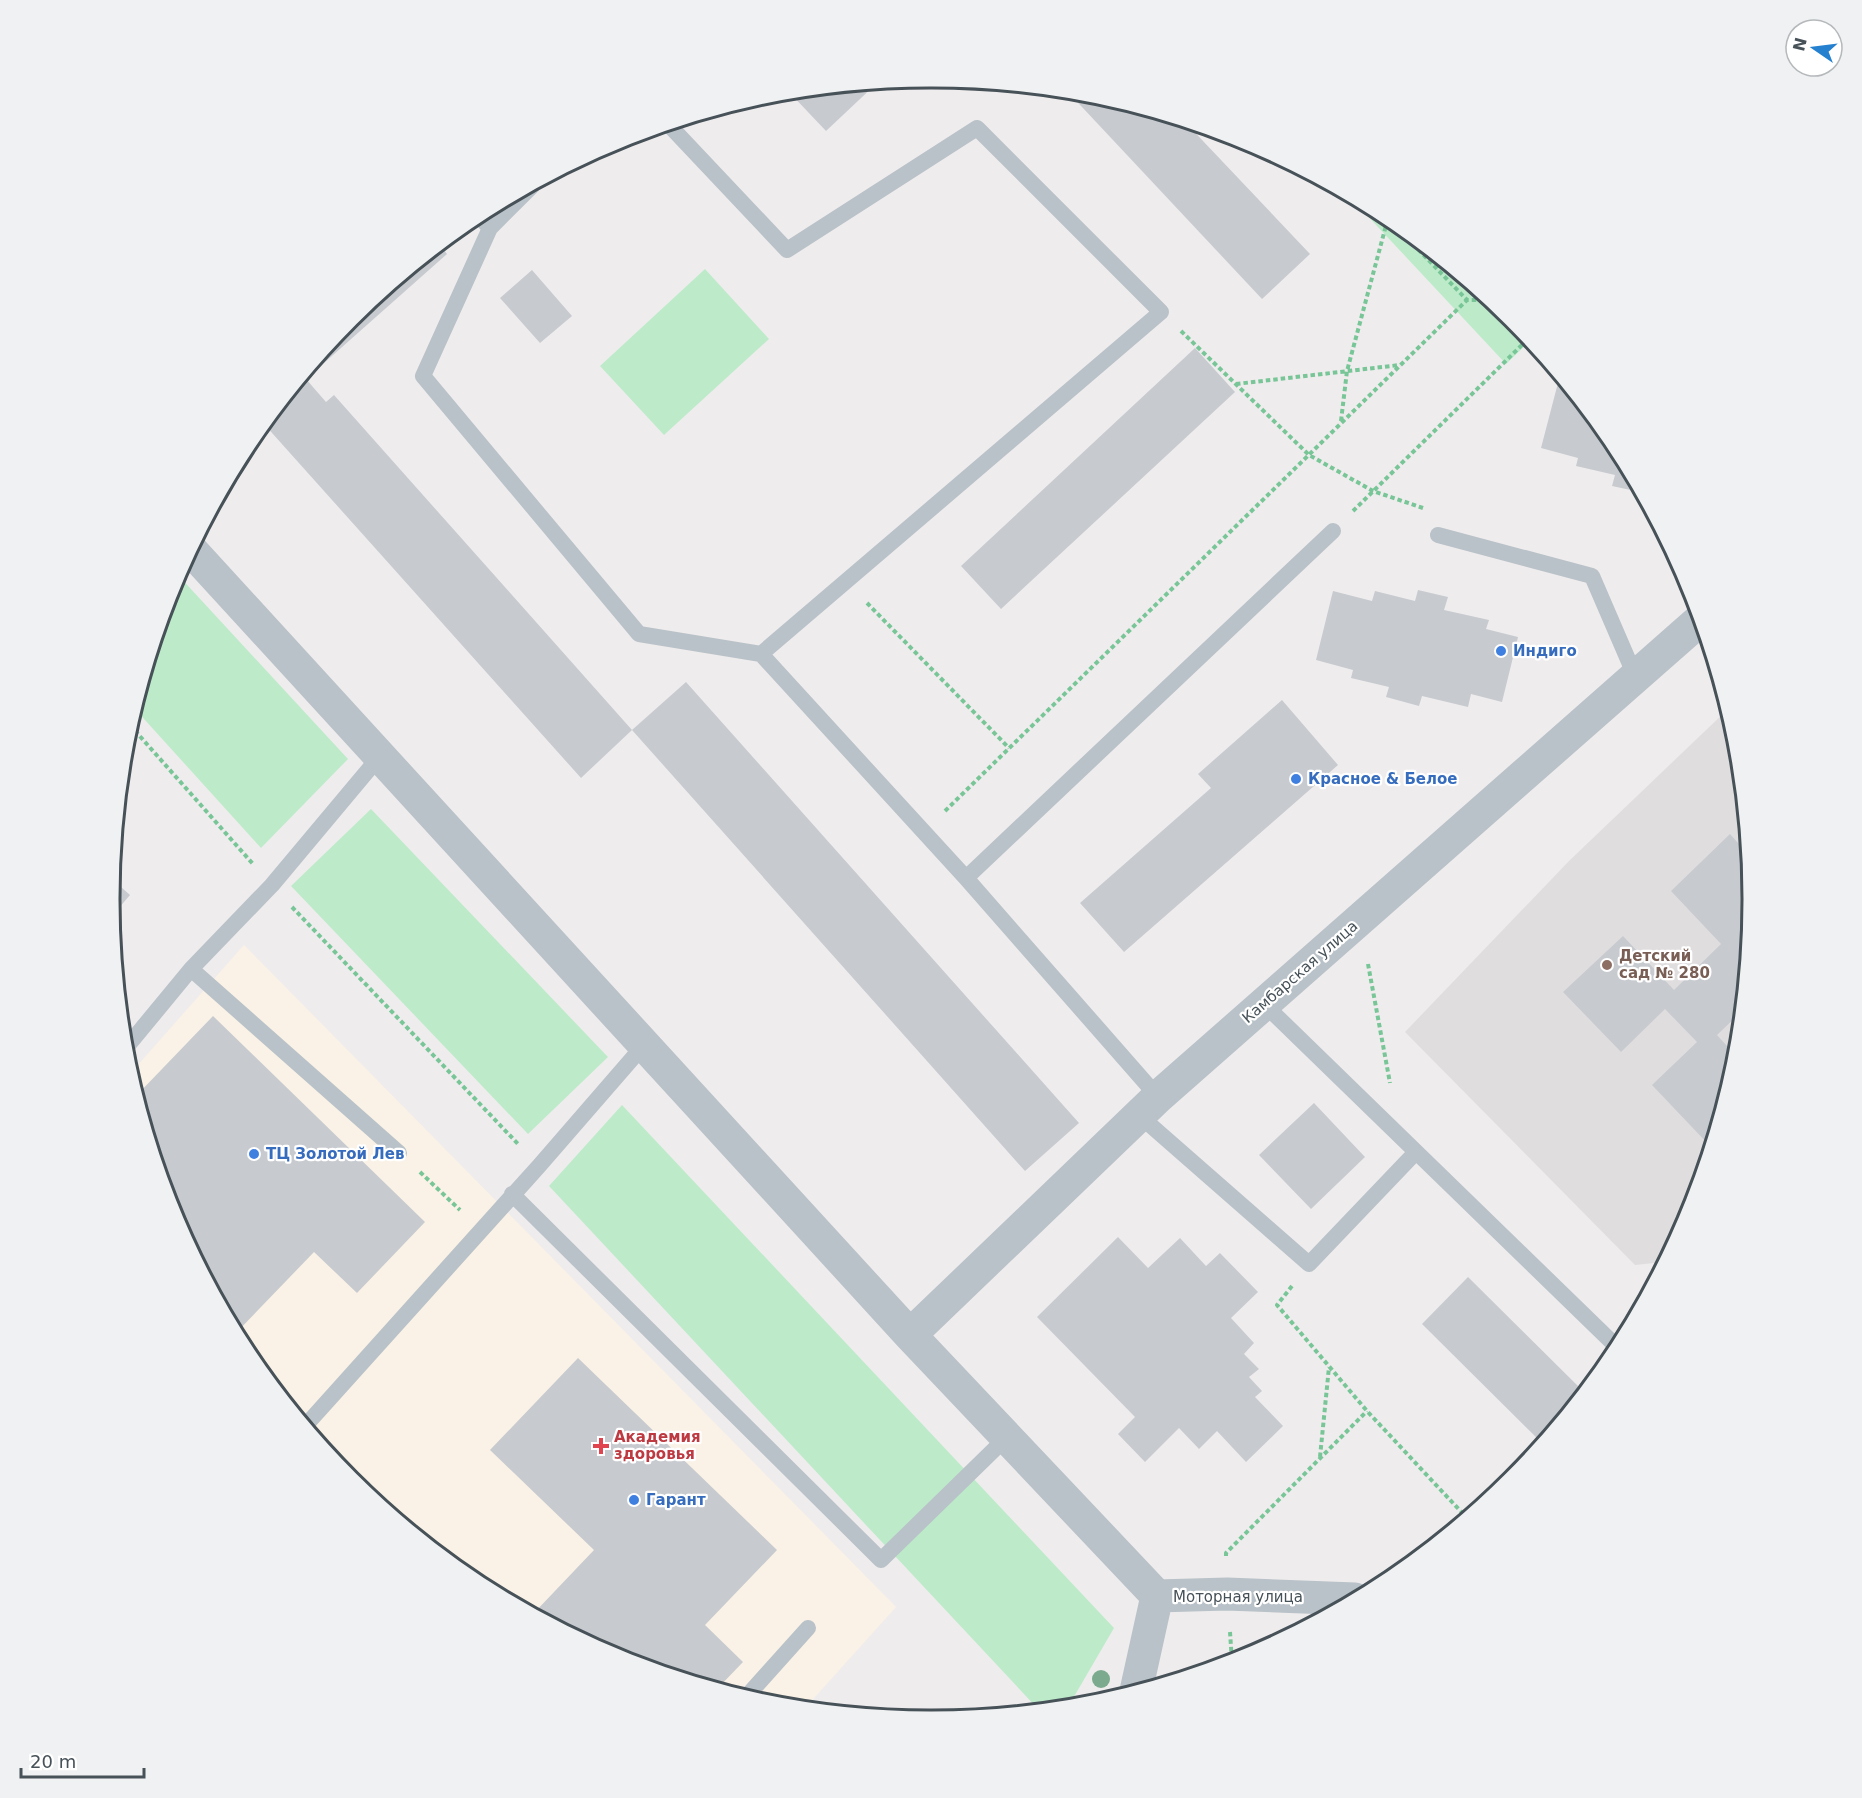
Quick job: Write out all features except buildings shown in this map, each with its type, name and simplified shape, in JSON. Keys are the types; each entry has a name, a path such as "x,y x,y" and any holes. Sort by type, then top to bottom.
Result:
{"street":[{"path":"197,556 910,1335 1157,1596 1138,1683"},
{"name":"Камбарская улица","path":"910,1335 1149,1106 1694,626"},
{"name":"Моторная улица","path":"1157,1596 1227,1594 1340,1598"}],"lane":[{"path":"675,130 787,250 977,128 1161,312 760,654"},
{"path":"513,205 490,228 423,376 639,634 760,654 966,878 1149,1106 1309,1264 1416,1152"},
{"path":"485,223 490,228"},
{"path":"966,878 1333,531"},
{"path":"1438,535 1592,576 1636,678"},
{"path":"133,1039 191,969 272,885 380,756"},
{"path":"191,969 399,1153"},
{"path":"1264,1004 1611,1340"},
{"path":"311,1420 539,1166 644,1045"},
{"path":"512,1194 881,1560 1006,1438"},
{"path":"753,1689 808,1628"}],"path":[{"path":"1341,422 1347,371 1384,227"},
{"path":"1427,258 1467,300"},
{"path":"923,832 1467,300 1476,300"},
{"path":"1161,312 1309,454 1374,490 1443,515 1438,535"},
{"path":"1333,531 1522,345"},
{"path":"1235,384 1401,365"},
{"path":"845,581 1009,748"},
{"path":"138,734 272,885 539,1166"},
{"path":"1360,920 1400,1137"},
{"path":"399,1153 480,1229"},
{"path":"1309,1264 1277,1305 1367,1411 1461,1511"},
{"path":"1320,1458 1329,1367"},
{"path":"1231,1652 1226,1553 1367,1411"}],"shaded area":[{"name":"Детский сад № 280","path":"1720,716 1735,793 1740,846 1742,899 1735,1005 1714,1109 1680,1209 1655,1263 1635,1265 1405,1032 1569,861"},
{"path":"244,945 896,1607 812,1701 721,1682 621,1648 526,1601 481,1573 438,1542 358,1472 288,1392 257,1349 229,1304 182,1209 148,1109 138,1065"}],"green space":[{"path":"1369,218 1424,256 1504,326 1524,347 1506,364"},
{"path":"705,269 769,339 664,435 600,366"},
{"path":"185,583 348,759 261,848 142,716 164,638"},
{"path":"371,809 608,1057 528,1134 291,886"},
{"path":"622,1105 1114,1628 1074,1697 1033,1703 549,1186"}],"place":[{"name":"Индиго","path":"1501,651"},
{"name":"Красное & Белое","path":"1296,779"},
{"name":"Детский сад № 280","path":"1607,965"},
{"name":"ТЦ Золотой Лев","path":"254,1154"},
{"name":"Академия здоровья","path":"601,1446"},
{"name":"Гарант","path":"634,1500"}]}
